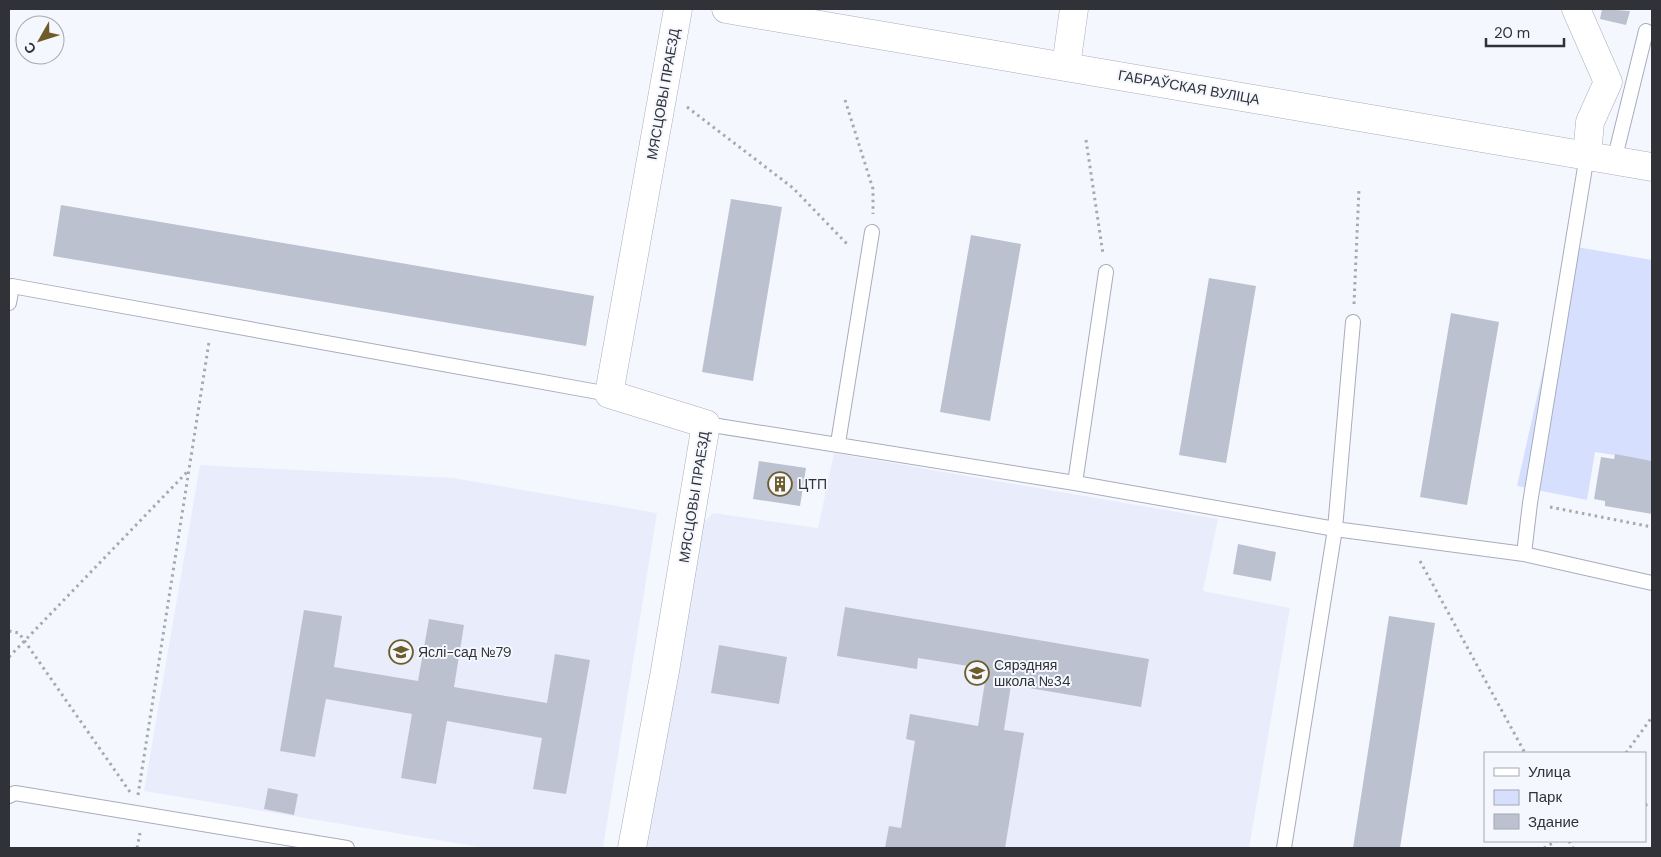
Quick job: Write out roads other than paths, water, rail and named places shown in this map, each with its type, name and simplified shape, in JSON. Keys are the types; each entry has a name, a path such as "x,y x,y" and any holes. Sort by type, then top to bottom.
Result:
{"street":[{"name":"МЯСЦОВЫ ПРАЕЗД","path":"632,848 665,671 706,424 609,394 678,9"},
{"name":"ГАБРАЎСКАЯ ВУЛІЦА","path":"726,9 1652,167"},
{"path":"1066,66 1074,9"},
{"path":"1576,9 1608,82 1590,122 1587,155"}],"lane":[{"path":"1614,161 1646,31"},
{"path":"1524,554 1530,503 1587,155"},
{"path":"838,443 872,232"},
{"path":"1075,483 1106,272"},
{"path":"9,303 12,286 609,394"},
{"path":"1284,848 1335,530 1353,322"},
{"path":"706,424 838,443 1335,530 1524,554 1652,583"},
{"path":"9,796 15,793 325,846 347,848"}],"place":[{"name":"ЦТП","path":"780,484"},
{"name":"Яслі-сад №79","path":"401,652"},
{"name":"Сярэдняя школа №34","path":"977,673"}]}
